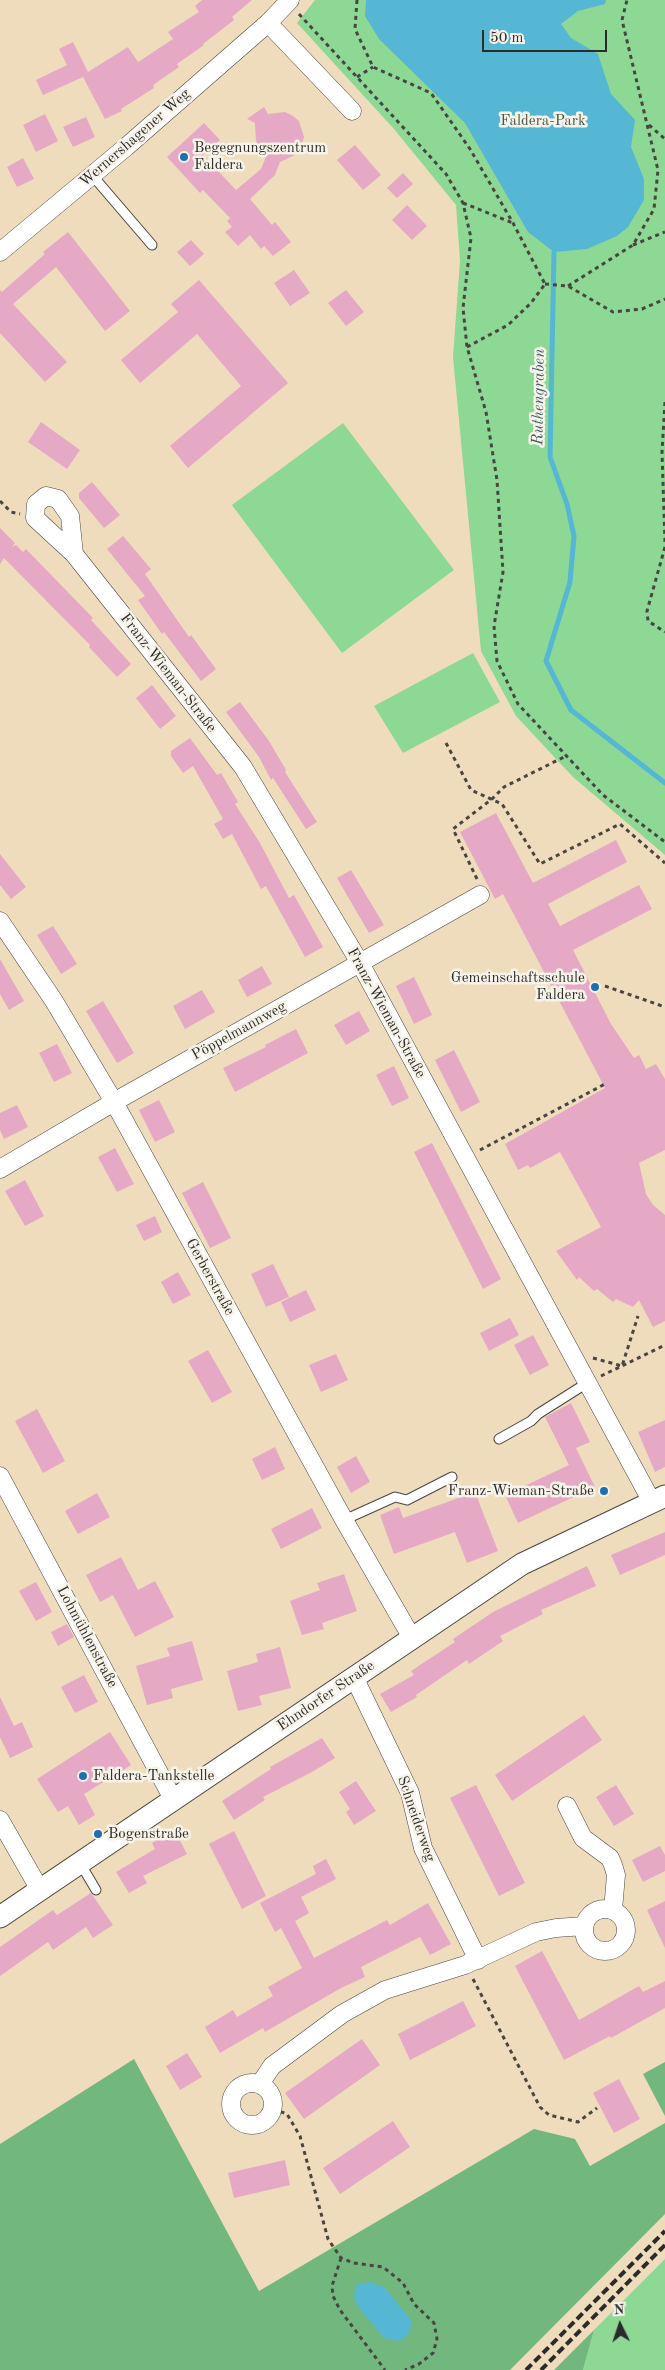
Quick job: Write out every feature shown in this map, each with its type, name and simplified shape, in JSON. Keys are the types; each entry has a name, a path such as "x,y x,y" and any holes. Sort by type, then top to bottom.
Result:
{"street":[{"name":"Wernershagener Weg","path":"0,252 268,23 289,1"},
{"path":"268,23 352,111"},
{"path":"35,518 36,504 46,496 58,499 70,516 74,554"},
{"name":"Franz-Wieman-Straße","path":"35,518 74,554 243,767 360,963 587,1383 658,1499"},
{"name":"Pöppelmannweg","path":"0,1169 114,1102 480,895"},
{"name":"Gerberstraße","path":"0,921 54,1001 114,1102 344,1520 412,1638"},
{"name":"Lohmühlenstraße","path":"0,1476 174,1799"},
{"name":"Ehndorfer Straße","path":"0,1917 522,1564 658,1499"},
{"name":"Schneiderweg","path":"354,1677 361,1688 410,1793 423,1848 472,1962"},
{"path":"567,1806 583,1838 610,1858 616,1874 613,1910"},
{"path":"0,1820 40,1890"},
{"path":"598,1910 613,1910 624,1920 626,1935 617,1948 604,1951 591,1946 584,1934 584,1926 591,1914 598,1910"},
{"path":"260,2084 272,2066 342,2014 386,1990 472,1962 536,1932 584,1926"},
{"path":"252,2082 260,2084 271,2093 273,2109 270,2116 258,2124 244,2123 234,2114 231,2100 238,2087 252,2082"}],"lane":[{"path":"92,175 152,245"},
{"path":"499,1439 532,1421 538,1414 587,1383"},
{"path":"344,1520 395,1497 406,1500 452,1477"},
{"path":"80,1863 96,1890"}],"path":[{"path":"357,0 355,29 373,67 431,93 470,149 514,223 545,284"},
{"path":"628,0 622,20 658,170 654,209 633,245"},
{"path":"289,1 446,174 463,203 471,238 463,308 467,347 486,412 498,480 503,572 494,626 497,661 518,704 566,756 603,795 665,842"},
{"path":"356,77 373,67"},
{"path":"648,124 665,139"},
{"path":"463,203 514,223"},
{"path":"568,286 633,245 665,232"},
{"path":"467,347 508,325 531,304 545,284"},
{"path":"545,284 568,286 613,312 642,310 665,299"},
{"path":"665,402 662,452 665,542"},
{"path":"0,501 11,512 35,518"},
{"path":"665,546 647,612 648,621 665,632"},
{"path":"446,743 471,790 502,804 540,864 620,824 665,863"},
{"path":"480,895 484,893 453,829 492,799 504,786 566,756"},
{"path":"605,986 665,1007"},
{"path":"466,1158 606,1084"},
{"path":"622,1366 638,1316"},
{"path":"587,1383 665,1345"},
{"path":"571,1353 622,1366"},
{"path":"472,1962 540,2107 549,2116 578,2122 598,2108"},
{"path":"273,2109 287,2114 300,2136 328,2238 340,2258 354,2263 362,2262 383,2267 403,2283 414,2304 434,2323 437,2338 433,2353 419,2364 405,2370"},
{"path":"340,2258 332,2286 333,2296 340,2310 385,2370"}],"green space":[{"name":"Faldera-Park","path":"315,0 665,0 665,855 573,777 516,716 481,651 453,357 460,261 456,205 394,129 297,23"},
{"path":"343,423 454,570 342,653 232,505"},
{"path":"473,653 500,702 403,753 374,706"},
{"path":"134,2059 259,2291 534,2129 575,2139 590,2166 665,2123 665,2214 510,2370 0,2370 0,2144"},
{"path":"665,2062 665,2116 643,2074"},
{"path":"665,2259 665,2370 583,2370 594,2330"},
{"path":"594,2330 583,2370 554,2370"}],"water":[{"path":"366,0 606,0 605,4 578,11 561,24 571,38 598,54 611,94 635,120 631,147 644,179 644,200 628,227 617,236 587,249 554,252 528,232 465,123 379,39 365,16"},
{"path":"370,2282 384,2287 411,2320 410,2332 400,2341 384,2338 358,2307 354,2296 357,2284"}],"building":[{"path":"202,0 252,0 232,17 234,20 177,64 179,67 153,85 154,88 121,109 122,111 105,119 83,77 43,95 36,80 67,65 59,49 73,42 88,72 128,47 138,62 173,39 168,32 199,12 195,6"},
{"path":"264,107 268,114 285,112 293,116 299,121 304,137 299,150 293,156 280,162 275,175 250,199 272,225 275,222 291,242 273,256 264,246 261,249 250,235 238,246 225,232 232,227 227,221 230,218 203,190 200,193 167,157 204,123 220,140 203,155 236,190 261,169 266,157 256,141 255,123 247,119"},
{"path":"45,114 58,141 36,152 23,125"},
{"path":"86,117 95,137 73,147 63,127"},
{"path":"355,145 381,175 363,190 337,160"},
{"path":"23,158 34,179 17,187 7,167"},
{"path":"403,173 413,184 397,198 387,188"},
{"path":"407,205 427,226 412,240 392,220"},
{"path":"68,232 130,311 105,331 56,267 13,304 67,362 45,382 0,333 0,290 2,292 45,254 43,252"},
{"path":"191,240 204,254 190,266 177,252"},
{"path":"294,270 310,293 290,306 274,283"},
{"path":"199,280 288,383 188,468 170,446 241,386 197,334 140,383 121,360 178,312 171,304"},
{"path":"346,290 364,312 346,326 328,303"},
{"path":"41,422 80,450 67,469 28,442"},
{"path":"92,482 120,515 104,528 79,498 79,493"},
{"path":"0,528 15,543 12,547 16,545 23,552 26,549 93,618 91,620 131,664 117,677 89,647 90,645 4,558 0,564"},
{"path":"123,536 151,569 145,574 189,637 191,635 216,669 201,681 164,632 162,634 138,600 145,596 107,549"},
{"path":"152,685 176,716 160,729 136,698"},
{"path":"240,702 269,741 286,770 285,772 317,822 306,829 273,778 271,780 259,757 226,712"},
{"path":"190,738 217,775 221,773 238,802 235,804 260,843 289,898 294,895 323,947 305,957 266,886 261,889 232,834 223,839 214,824 223,819 193,766 183,773 171,756 171,751"},
{"path":"496,813 533,883 616,840 627,862 548,904 560,926 639,885 652,909 573,950 611,1024 634,1058 639,1055 646,1069 656,1064 665,1079 665,1150 639,1163 646,1194 653,1205 665,1215 665,1321 653,1327 639,1300 633,1307 616,1299 613,1302 597,1289 594,1291 579,1277 577,1280 556,1251 601,1227 560,1152 530,1168 528,1165 518,1170 505,1144 605,1088 503,894 495,899 460,832"},
{"path":"0,854 26,887 11,899 0,885"},
{"path":"351,870 384,925 369,933 337,878"},
{"path":"53,926 77,964 61,974 37,935"},
{"path":"0,959 24,1001 9,1010 0,994"},
{"path":"262,966 272,984 247,997 238,980"},
{"path":"414,977 432,1015 414,1024 396,986"},
{"path":"202,990 215,1012 185,1029 173,1006"},
{"path":"103,1001 134,1053 117,1063 86,1011"},
{"path":"359,1011 370,1031 346,1045 334,1025"},
{"path":"296,1029 308,1053 235,1092 223,1068 266,1047 265,1045"},
{"path":"57,1044 72,1073 54,1082 39,1053"},
{"path":"454,1050 480,1102 461,1112 435,1060"},
{"path":"394,1066 409,1098 392,1106 376,1075"},
{"path":"159,1100 175,1132 155,1142 139,1110"},
{"path":"17,1105 28,1127 4,1139 0,1130 0,1113"},
{"path":"432,1143 501,1279 483,1289 414,1152"},
{"path":"115,1148 134,1184 117,1192 98,1157"},
{"path":"25,1180 44,1216 25,1226 5,1191"},
{"path":"203,1182 231,1238 210,1248 182,1193"},
{"path":"155,1216 162,1232 144,1241 136,1225"},
{"path":"273,1264 289,1297 266,1307 251,1274"},
{"path":"178,1272 191,1295 173,1304 161,1282"},
{"path":"306,1290 316,1310 290,1322 281,1302"},
{"path":"510,1318 519,1335 489,1351 480,1333"},
{"path":"533,1335 549,1365 530,1375 514,1345"},
{"path":"208,1350 232,1392 212,1403 188,1361"},
{"path":"336,1354 348,1380 321,1392 309,1365"},
{"path":"571,1403 590,1442 576,1448 595,1487 518,1523 505,1495 569,1465 545,1417"},
{"path":"37,1409 65,1461 43,1473 15,1421"},
{"path":"665,1420 665,1467 655,1472 638,1432"},
{"path":"275,1447 285,1469 262,1480 252,1459"},
{"path":"356,1456 370,1482 351,1493 337,1467"},
{"path":"475,1492 498,1551 467,1563 455,1532 394,1554 380,1515 399,1507 403,1518"},
{"path":"97,1493 110,1517 78,1534 65,1511"},
{"path":"312,1508 322,1528 281,1549 271,1529"},
{"path":"665,1532 665,1555 620,1575 611,1555"},
{"path":"121,1557 138,1590 155,1581 174,1617 135,1637 113,1595 100,1602 86,1575"},
{"path":"587,1566 596,1586 541,1610 543,1614 500,1636 503,1641 469,1664 467,1660 416,1695 417,1697 391,1712 380,1694 414,1675 411,1671 455,1642 453,1639 493,1612"},
{"path":"344,1574 357,1611 322,1623 324,1629 302,1635 290,1601 320,1590 317,1583"},
{"path":"36,1582 52,1612 36,1621 19,1591"},
{"path":"67,1624 74,1637 58,1646 51,1632"},
{"path":"192,1641 203,1680 171,1689 173,1698 147,1705 136,1666 170,1656 167,1648"},
{"path":"280,1647 291,1688 259,1696 262,1705 238,1711 227,1671 258,1662 256,1654"},
{"path":"84,1675 98,1702 75,1713 61,1687"},
{"path":"0,1697 14,1726 22,1722 33,1747 10,1758 0,1737"},
{"path":"584,1715 602,1740 512,1801 495,1775"},
{"path":"110,1732 131,1765 84,1794 95,1815 79,1825 68,1806 58,1812 37,1779"},
{"path":"322,1738 335,1758 263,1797 265,1800 234,1820 222,1801 271,1769 270,1767"},
{"path":"356,1781 376,1811 354,1825 346,1812 350,1809 339,1792"},
{"path":"476,1785 525,1883 499,1896 450,1798"},
{"path":"616,1785 634,1814 614,1826 596,1797"},
{"path":"175,1831 187,1854 143,1876 147,1883 129,1893 116,1872 155,1849 152,1843"},
{"path":"234,1831 266,1896 242,1909 209,1844"},
{"path":"660,1846 665,1855 665,1871 643,1882 632,1860"},
{"path":"326,1859 336,1879 301,1897 309,1913 295,1921 314,1958 387,1920 390,1925 428,1903 451,1944 430,1955 420,1937 361,1967 365,1977 341,1988 265,2032 263,2028 220,2053 205,2027 233,2010 237,2017 273,1996 268,1987 302,1968 281,1928 275,1932 260,1903 316,1874 313,1866"},
{"path":"91,1893 113,1925 93,1938 86,1927 53,1950 48,1942 0,1976 0,1947 53,1910 57,1915"},
{"path":"665,1901 665,1948 647,1910"},
{"path":"542,1951 579,2020 639,1986 643,1992 665,1981 665,2008 611,2038 610,2036 564,2060 515,1966"},
{"path":"463,2001 476,2026 410,2060 398,2034"},
{"path":"362,2039 380,2065 304,2119 285,2093"},
{"path":"187,2053 202,2077 180,2090 166,2066"},
{"path":"619,2079 640,2119 614,2133 593,2093"},
{"path":"393,2121 410,2147 340,2194 323,2168"},
{"path":"285,2160 290,2185 234,2198 228,2173"}],"waterway":[{"name":"Ruthengraben","path":"554,252 550,457 567,504 574,536 570,582 546,661 571,710 665,783"}],"railway":[{"path":"526,2370 665,2231"},
{"path":"541,2370 665,2245"}],"place":[{"name":"Begegnungszentrum Faldera","path":"184,157"},
{"name":"Gemeinschaftsschule Faldera","path":"595,987"},
{"name":"Franz-Wieman-Straße","path":"604,1491"},
{"name":"Faldera-Tankstelle","path":"83,1776"},
{"name":"Bogenstraße","path":"98,1834"}]}
